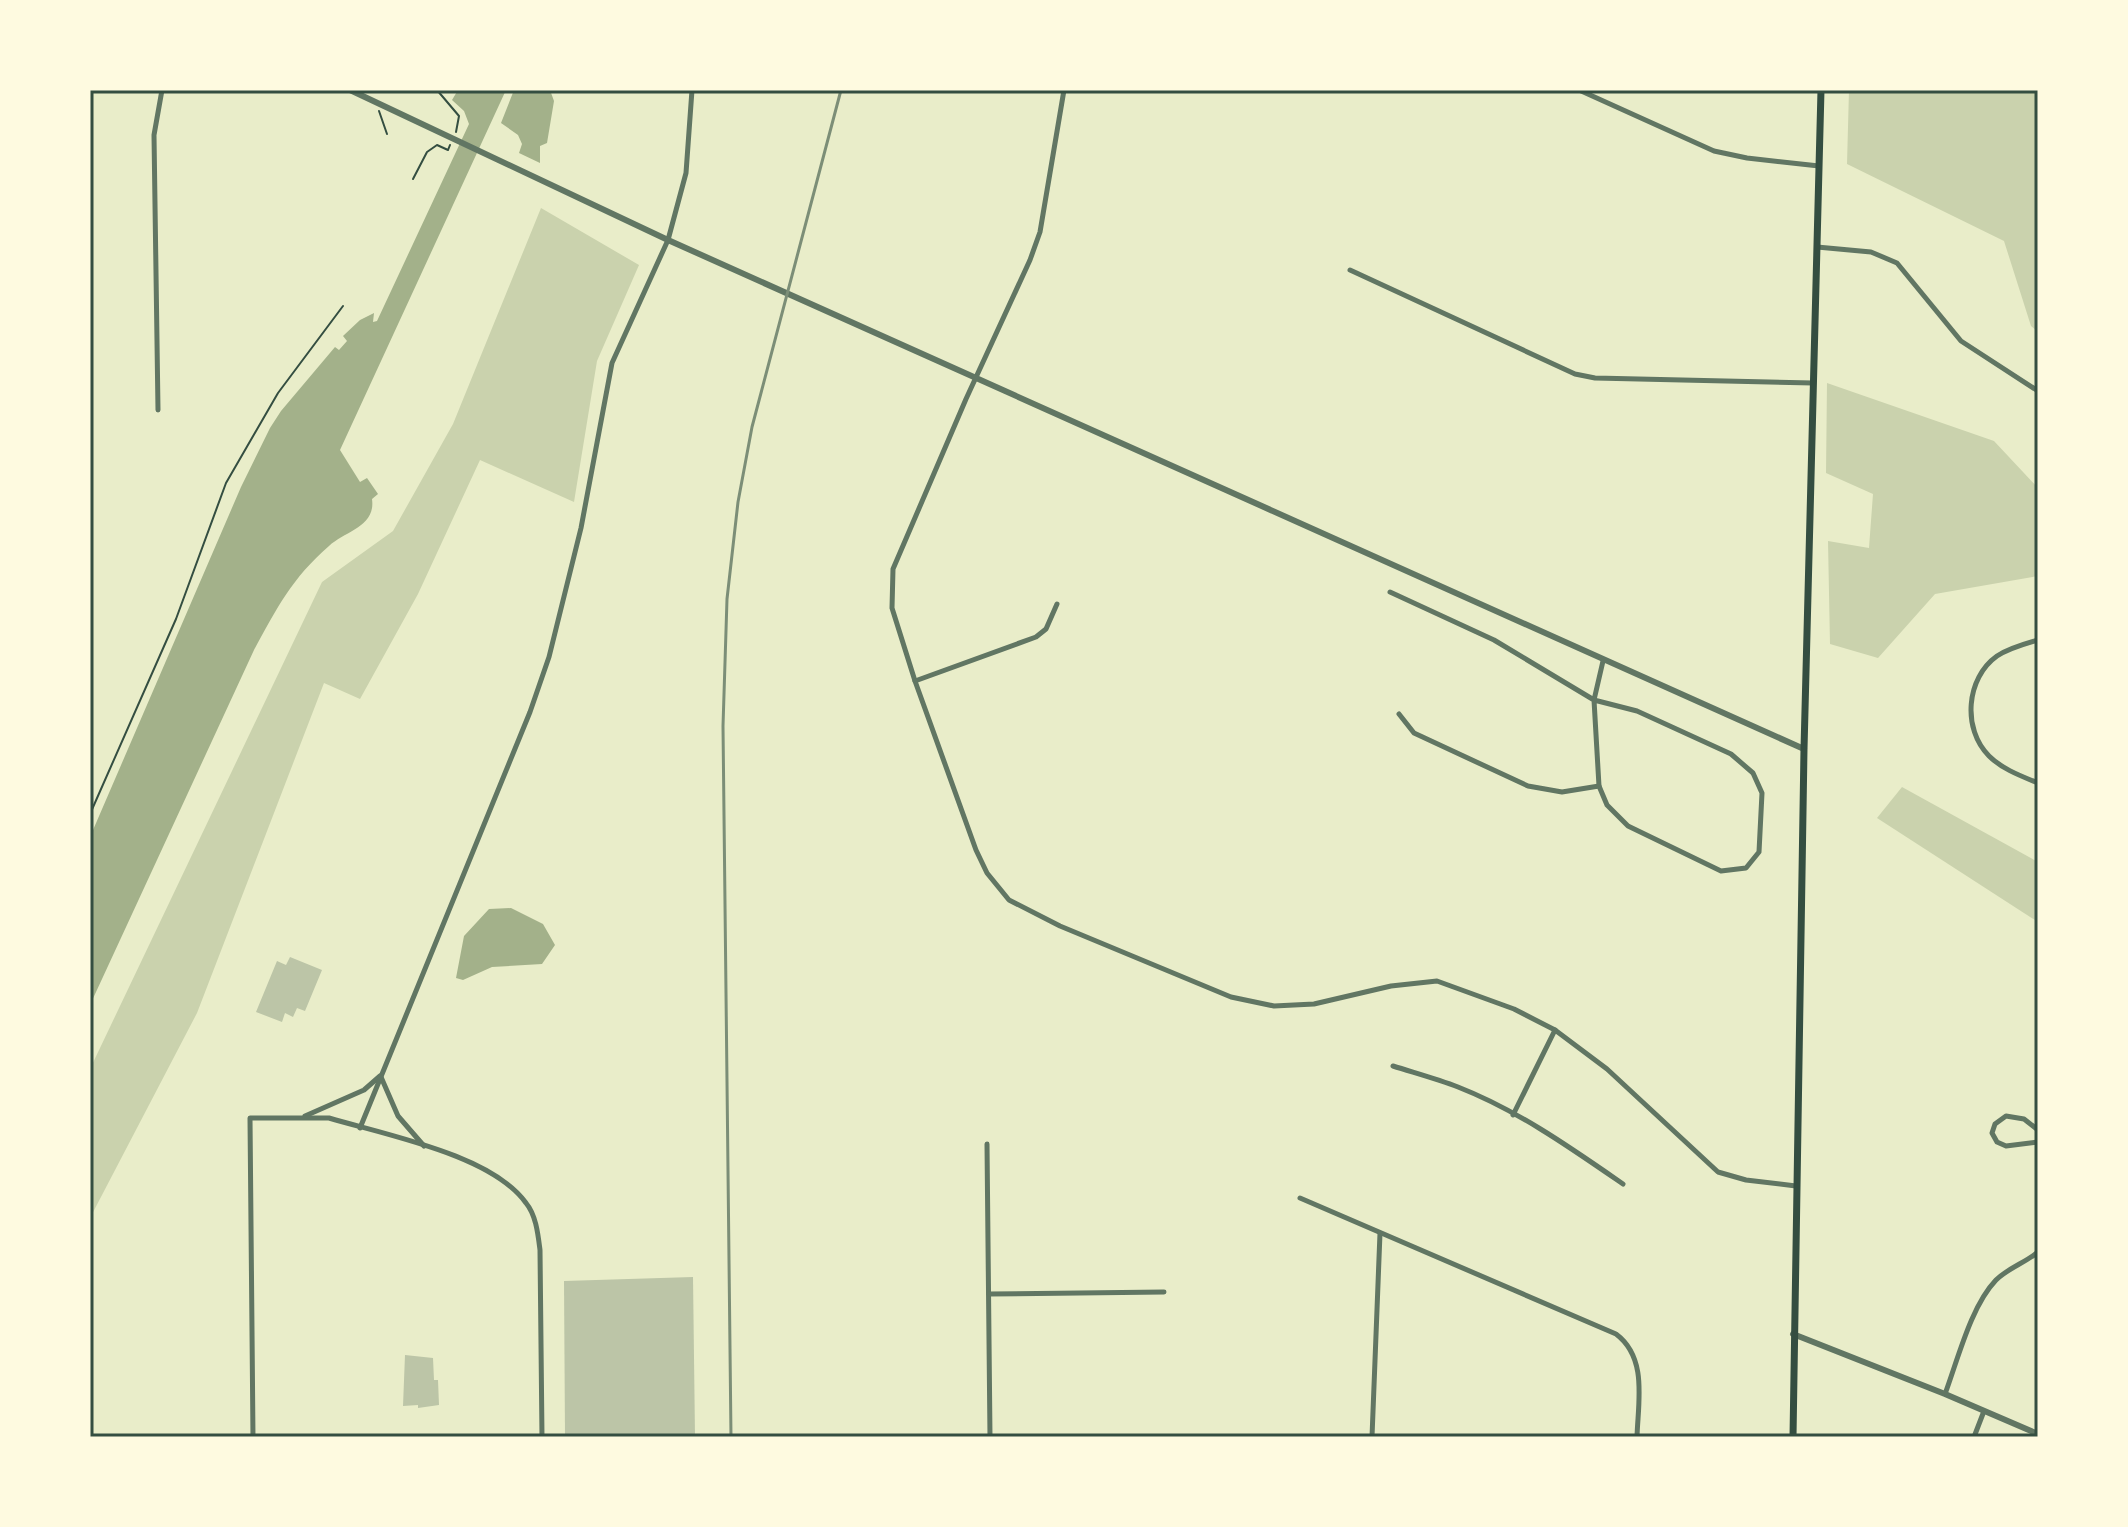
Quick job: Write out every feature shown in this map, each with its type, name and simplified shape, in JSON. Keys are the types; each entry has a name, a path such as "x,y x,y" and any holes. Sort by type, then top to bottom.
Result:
{"main road":[{"path":"1793,1437 1804,749 1821,90"}],"street":[{"path":"158,410 154,135 162,90"},
{"path":"350,90 668,240 1804,749"},
{"path":"360,1128 530,712 549,657 581,528 612,363 668,240 686,173 692,90"},
{"path":"1064,90 1040,232 893,569 892,608 915,681 987,873 1009,900 1060,926 1231,997 1274,1006 1314,1004 1391,986 1437,981 1455,986 1514,1009 1555,1030 1607,1069 1718,1172 1746,1180 1796,1186"},
{"path":"1579,90 1714,151 1819,166"},
{"path":"1817,247 1871,252 1897,263 1961,341 2038,391"},
{"path":"1350,270 1575,374 1602,378 1813,383"},
{"path":"1390,592 1494,640 1594,700 1637,711 1731,754 1744,763 1757,780 1762,793 1762,825 1757,857 1746,868 1721,871 1628,826 1607,805 1599,786 1594,700 1603,661"},
{"path":"915,681 1036,637 1046,629 1057,604"},
{"path":"2038,640 1998,655 1987,665 1974,688 1971,715 1978,742 1995,762 2038,783"},
{"path":"1399,714 1414,733 1528,786 1562,792 1599,786"},
{"path":"1513,1115 1555,1030"},
{"path":"1393,1066 1459,1087 1573,1150 1623,1184"},
{"path":"300,1118 364,1090 381,1076"},
{"path":"381,1076 398,1116 425,1147"},
{"path":"2038,1130 2024,1119 2006,1116 1995,1124 1992,1133 1997,1142 2006,1146 2038,1142"},
{"path":"253,1437 250,1118 329,1118 492,1171 513,1187 529,1205 538,1232 542,1437"},
{"path":"987,1144 990,1437"},
{"path":"1300,1198 1608,1330 1622,1339 1631,1350 1639,1372 1637,1437"},
{"path":"1372,1437 1380,1233"},
{"path":"1945,1394 1982,1299 2003,1274 2038,1252"},
{"path":"989,1294 1164,1292"},
{"path":"1793,1334 2038,1434"},
{"path":"1974,1437 1984,1411"}],"path":[{"path":"413,179 430,148 437,145 448,150 459,125 457,113 437,90"},
{"path":"379,112 387,134"},
{"path":"90,814 176,619 226,483 278,393 343,306"}],"shaded area":[{"path":"458,90 506,90 340,450 360,482 367,478 378,494 372,499 372,508 364,522 316,558 286,594 270,621 90,1005 90,837 241,487 270,428 335,347 339,350 347,341 343,336 360,320 374,313 373,322 377,321 469,124 464,111 452,100"},
{"path":"514,90 550,90 554,101 547,143 540,146 540,163 519,153 522,144 518,135 501,123"},
{"path":"1849,90 2038,90 2038,332 2031,326 2004,241 1847,164"},
{"path":"541,208 639,265 597,361 574,502 480,460 418,594 360,699 324,683 197,1013 90,1218 90,1069 322,582 393,531 453,424"},
{"path":"1827,383 1994,441 2038,488 2038,576 1935,594 1878,658 1830,644 1828,541 1869,548 1873,494 1826,473"},
{"path":"1902,787 2038,862 2038,922 1877,818"},
{"path":"511,908 543,924 555,945 542,964 492,967 463,980 456,978 464,936 489,909"}],"building":[{"path":"290,957 322,970 305,1011 297,1008 293,1017 285,1013 282,1022 256,1012 277,961 286,965"},
{"path":"693,1277 695,1437 565,1437 564,1281"},
{"path":"405,1355 433,1358 439,1405 418,1408 418,1405 403,1406"}],"railway":[{"path":"731,1437 723,726 727,599 738,502 752,427 841,90"}]}
